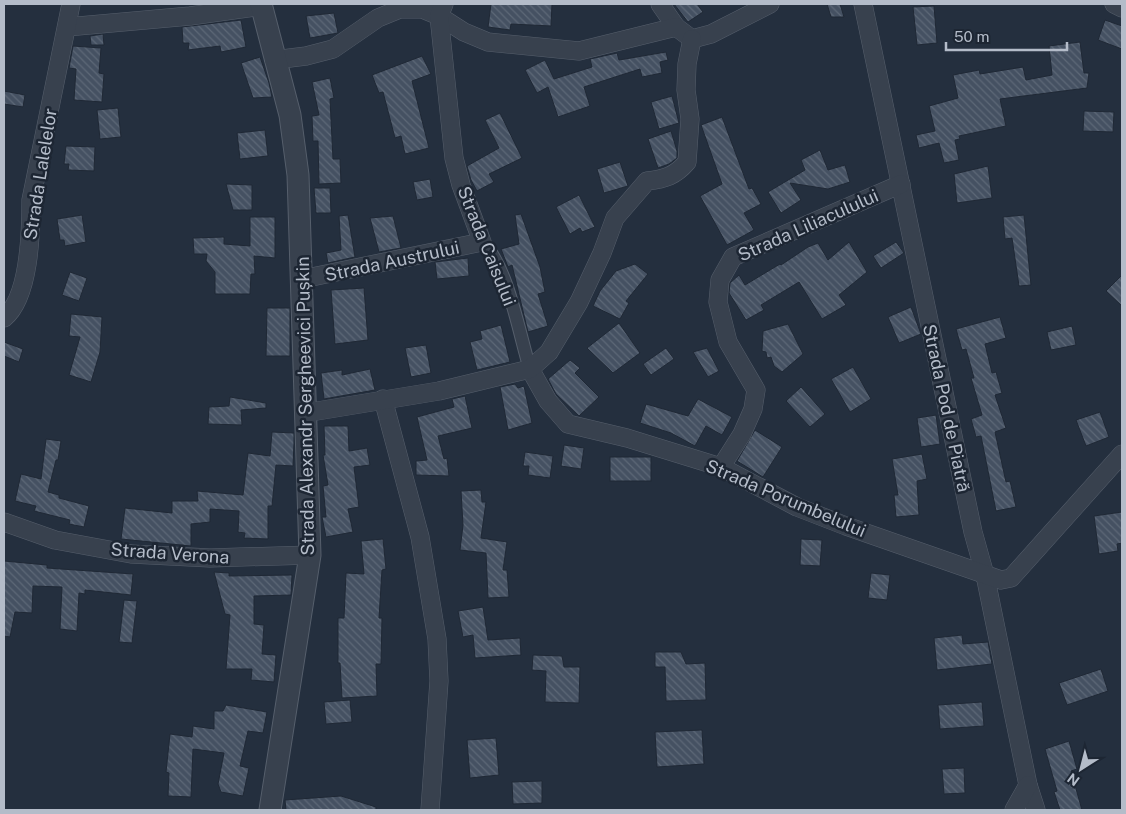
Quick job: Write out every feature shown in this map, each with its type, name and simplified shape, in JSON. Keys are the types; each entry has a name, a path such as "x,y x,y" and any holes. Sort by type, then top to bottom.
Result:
{"street":[{"name":"Strada Lalelelor","path":"4,318 18,300 23,279 31,230 32,200 71,4"},
{"path":"660,4 676,27 692,40"},
{"path":"692,40 711,34 770,4"},
{"name":"Strada Pod de Piatră","path":"863,4 973,532 985,575 1028,785 1036,810"},
{"path":"1114,4 1122,8"},
{"path":"67,27 190,16 262,5"},
{"name":"Strada Alexandr Sergheevici Pușkin","path":"262,5 274,60 290,115 298,176 310,555 270,810"},
{"path":"274,60 306,56 333,49 378,18 400,9 442,10 464,32 488,42 579,51 676,27"},
{"name":"Strada Caisului","path":"442,10 454,158 482,242 491,250 510,296 530,369"},
{"path":"305,413 439,391 530,369 548,352 579,302 602,253 615,218 646,181 663,179 676,174 688,162 690,119 686,90 686,64 692,40"},
{"name":"Strada Liliaculului","path":"721,467 746,426 753,410 756,390 728,342 718,302 720,280 733,257 901,184"},
{"name":"Strada Austrului","path":"302,279 482,242"},
{"name":"Strada Porumbelului","path":"530,369 548,402 568,424 721,467 797,507 1001,580 1011,578 1122,454"},
{"path":"383,399 420,537 437,639 439,681 430,810"},
{"name":"Strada Verona","path":"4,522 56,540 131,554 210,558 310,555"},
{"path":"1014,810 1028,785"}],"building":[{"path":"491,4 552,4 551,26 511,24 510,30 488,27"},
{"path":"674,4 697,4 703,12 688,22"},
{"path":"827,4 840,4 844,17 831,17"},
{"path":"934,6 937,43 917,45 913,7"},
{"path":"334,13 338,33 310,38 306,16"},
{"path":"241,20 246,47 221,52 220,46 188,50 189,43 183,43 182,27"},
{"path":"1105,20 1122,26 1122,49 1098,40"},
{"path":"103,34 104,45 91,45 90,36"},
{"path":"1080,42 1084,73 1089,73 1087,88 1000,99 1006,126 959,136 960,139 955,140 959,160 944,163 939,143 919,148 916,135 935,131 929,106 958,98 953,75 979,70 980,74 1023,67 1026,80 1052,75 1049,46"},
{"path":"73,46 101,48 99,73 104,74 102,102 74,100 76,69 69,68"},
{"path":"666,52 668,60 660,62 662,73 642,77 640,69 584,87 590,106 558,117 548,87 537,93 525,70 545,60 554,79 592,67 590,59 617,53 619,60"},
{"path":"422,56 431,74 412,81 429,148 405,154 401,136 395,138 383,92 379,93 372,75"},
{"path":"260,57 272,97 253,98 241,63"},
{"path":"330,78 334,98 330,99 333,159 340,159 341,183 319,184 318,141 313,141 312,116 319,115 312,82"},
{"path":"4,91 25,95 23,107 4,104"},
{"path":"672,96 679,123 659,129 651,102"},
{"path":"118,108 121,137 100,139 97,110"},
{"path":"1084,111 1114,112 1113,132 1083,131"},
{"path":"500,113 522,158 489,174 494,182 477,191 467,166 499,148 485,120"},
{"path":"722,117 749,189 752,188 761,204 744,213 754,230 727,245 700,196 722,184 701,125"},
{"path":"265,130 268,156 240,159 237,133"},
{"path":"671,131 677,151 677,158 669,164 658,168 648,139"},
{"path":"66,146 95,147 94,171 68,170 69,164 64,164"},
{"path":"820,150 828,170 845,165 850,182 828,189 790,183 801,200 781,213 768,192 805,170 801,160"},
{"path":"620,162 628,186 604,193 597,169"},
{"path":"988,166 992,198 957,203 954,174"},
{"path":"430,179 433,197 417,200 413,182"},
{"path":"226,184 252,185 252,210 233,210"},
{"path":"314,188 330,188 331,213 316,213"},
{"path":"579,195 595,227 582,232 580,228 570,234 556,207"},
{"path":"521,214 540,267 545,292 538,294 548,326 528,332 512,265 508,267 501,249 519,244 515,215"},
{"path":"82,215 86,242 65,246 64,240 60,240 57,219"},
{"path":"348,215 355,257 328,263 326,253 341,250 339,216"},
{"path":"1024,215 1031,285 1019,286 1012,238 1005,239 1003,217"},
{"path":"393,216 401,248 379,252 370,218"},
{"path":"250,217 275,217 275,258 254,256 255,274 251,274 250,294 215,294 215,272 206,261 207,254 194,254 193,238 224,237 224,244 250,246"},
{"path":"849,242 867,272 839,295 846,305 822,319 799,282 761,305 764,310 746,320 729,293 730,283 739,275 745,285 808,247 818,243 828,260"},
{"path":"896,242 904,253 881,268 873,256"},
{"path":"468,258 469,276 437,279 435,262"},
{"path":"635,264 648,274 626,301 629,303 620,319 593,306 600,291 616,271"},
{"path":"70,272 87,278 79,301 62,295"},
{"path":"1122,275 1122,306 1106,291"},
{"path":"364,288 368,340 335,344 331,290"},
{"path":"911,307 921,334 899,343 888,317"},
{"path":"267,308 290,308 290,356 266,356"},
{"path":"71,314 102,317 100,352 91,382 69,375 80,337 69,336"},
{"path":"1000,317 1006,338 985,344 992,373 996,372 1002,393 995,395 1006,428 995,432 1006,482 1010,481 1016,507 996,511 981,436 976,437 971,419 982,415 971,378 974,378 966,349 962,350 956,329"},
{"path":"619,323 640,353 613,373 587,348"},
{"path":"788,324 803,354 782,372 774,366 771,357 767,358 766,352 762,351 763,331"},
{"path":"501,325 510,362 477,370 470,342 482,339 480,331"},
{"path":"1072,326 1076,345 1051,350 1047,332"},
{"path":"4,342 23,349 19,362 4,356"},
{"path":"426,345 431,373 411,377 405,348"},
{"path":"666,348 674,359 651,375 643,364"},
{"path":"707,348 719,371 708,377 693,352"},
{"path":"570,360 580,368 575,373 599,397 579,416 556,394 548,379"},
{"path":"853,367 871,399 850,412 831,379"},
{"path":"370,369 375,390 324,399 321,373 342,370 342,375"},
{"path":"515,384 518,388 524,386 532,423 508,430 500,387"},
{"path":"801,387 825,414 810,427 786,401"},
{"path":"465,396 472,428 438,436 444,459 447,458 449,476 416,475 416,461 427,460 417,417 454,407 452,399"},
{"path":"230,397 266,403 266,408 241,410 242,425 208,424 209,407 229,406"},
{"path":"698,399 732,417 722,435 706,426 695,446 671,433 640,423 646,404 688,416"},
{"path":"1100,412 1109,437 1086,446 1076,420"},
{"path":"936,415 940,444 921,447 917,418"},
{"path":"324,426 348,426 349,451 367,448 370,465 354,467 359,507 348,509 353,532 326,537 322,517 326,517 323,486 328,485 323,455 325,455"},
{"path":"755,430 782,447 763,477 737,461"},
{"path":"272,432 294,433 294,443 293,466 276,465 272,506 268,506 268,539 244,538 245,533 238,532 239,511 210,509 210,522 191,524 191,546 121,539 125,508 172,513 172,501 198,501 197,491 243,495 248,453 270,456"},
{"path":"46,439 61,441 58,460 56,460 48,492 59,495 59,498 89,506 84,527 69,524 70,520 34,511 36,506 15,501 21,474 41,479"},
{"path":"564,445 584,448 581,469 561,466"},
{"path":"525,452 553,456 550,478 528,475 529,466 523,466"},
{"path":"922,454 927,479 917,481 919,515 896,517 894,495 898,495 892,459"},
{"path":"610,457 651,457 651,481 610,481"},
{"path":"481,490 482,502 486,502 481,538 507,542 503,570 507,570 509,597 488,598 486,553 460,550 463,525 461,491"},
{"path":"1122,512 1122,543 1117,544 1118,551 1099,554 1094,516"},
{"path":"383,539 386,569 382,570 379,618 382,618 381,664 376,664 377,696 342,698 340,663 338,663 338,618 344,618 346,573 364,574 361,541"},
{"path":"801,539 822,540 820,566 800,565"},
{"path":"4,561 47,565 47,568 133,574 131,595 85,590 85,594 79,593 77,631 60,629 62,587 33,586 32,613 15,612 10,637 4,636"},
{"path":"214,572 229,573 229,576 292,575 291,595 254,596 254,624 264,625 262,654 276,655 274,682 251,680 252,669 226,669 230,615 225,614"},
{"path":"871,573 890,575 887,600 868,598"},
{"path":"124,600 137,601 132,643 119,642"},
{"path":"483,607 488,640 520,638 521,655 475,658 473,635 463,637 458,611"},
{"path":"962,635 963,644 988,642 992,664 937,670 934,638"},
{"path":"655,652 681,652 686,664 705,663 706,700 666,701 665,667 655,667"},
{"path":"533,655 562,656 564,667 580,667 579,703 545,702 546,671 532,670"},
{"path":"1101,669 1108,691 1067,705 1059,683"},
{"path":"350,700 352,722 326,724 324,702"},
{"path":"982,702 984,726 940,729 938,705"},
{"path":"226,705 267,712 263,733 248,731 240,766 249,768 243,796 221,792 218,784 224,753 193,749 191,797 168,796 169,773 166,772 170,734 192,737 193,726 214,729 214,711 223,711"},
{"path":"702,730 704,764 657,767 655,732"},
{"path":"496,738 499,775 470,778 467,740"},
{"path":"1069,741 1077,769 1071,771 1082,810 1060,810 1054,792 1057,791 1045,749"},
{"path":"964,768 965,793 944,794 942,769"},
{"path":"542,781 542,803 513,804 512,782"},
{"path":"341,796 376,807 376,810 286,810 285,800"}]}
